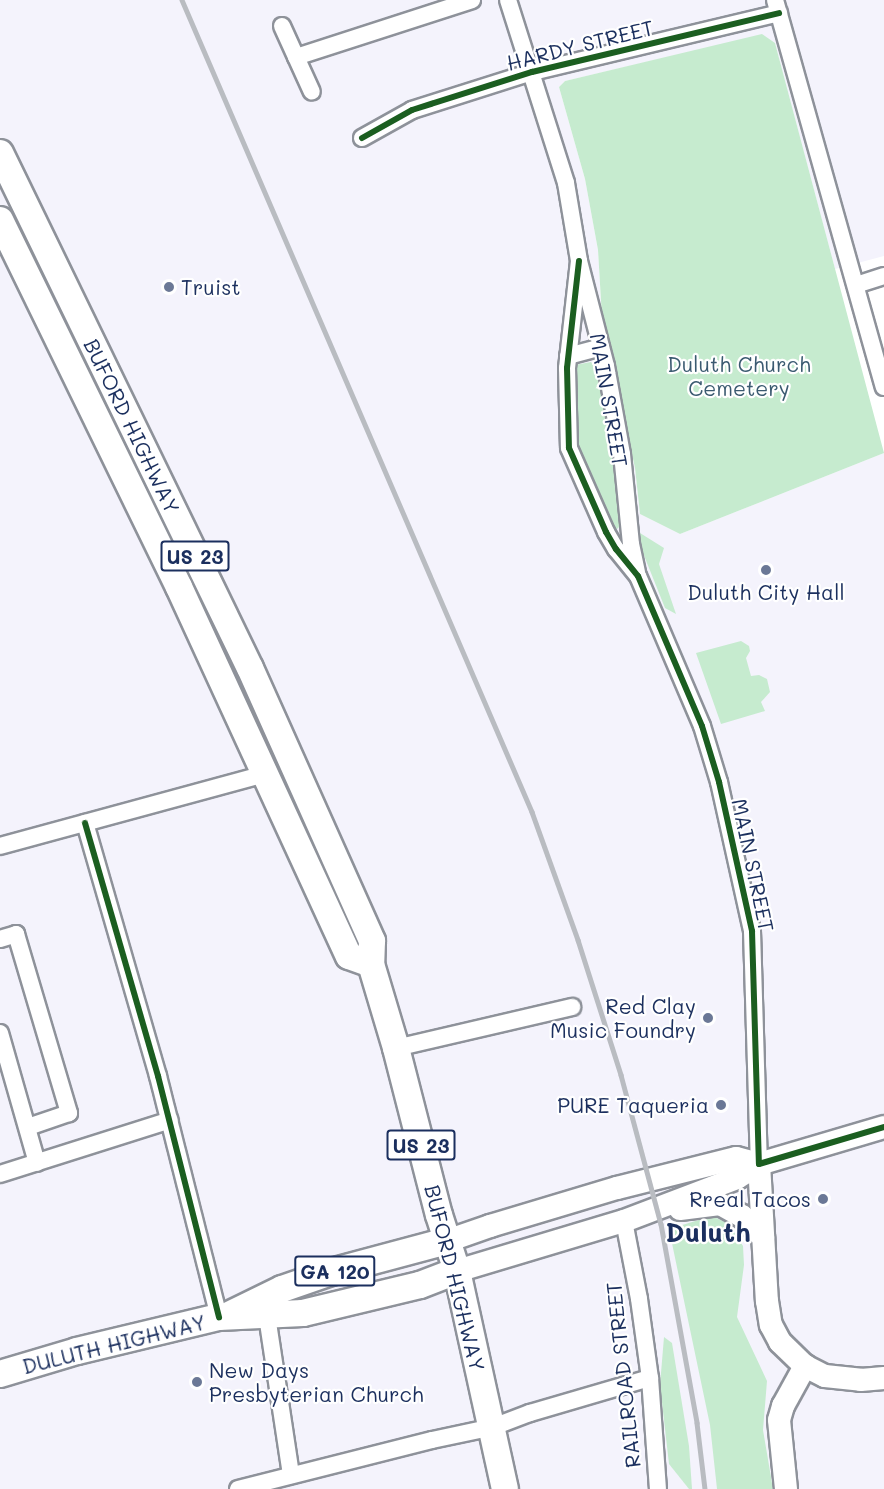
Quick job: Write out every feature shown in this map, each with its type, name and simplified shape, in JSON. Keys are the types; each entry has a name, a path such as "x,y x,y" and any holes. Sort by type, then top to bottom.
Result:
{"main road":[{"name":"BUFORD HIGHWAY","path":"0,153 297,771 372,941 371,964 457,1271 505,1489"},
{"name":"BUFORD HIGHWAY","path":"3,227 215,665 349,956 371,964"},
{"path":"3,227 43,273 59,274"},
{"path":"96,419 116,423 146,482 166,496"},
{"path":"215,665 229,674 240,687 281,766 289,773 297,771"},
{"path":"265,774 296,798 324,870 348,889"},
{"path":"457,1271 624,1221 737,1178 759,1164 884,1127"},
{"path":"447,1241 616,1188 736,1158 759,1164"},
{"name":"MAIN STREET","path":"759,1164 771,1325 780,1342 805,1366"},
{"path":"657,1208 668,1211 720,1204 742,1216 763,1237"},
{"name":"DULUTH HIGHWAY","path":"0,1374 77,1351 223,1316 282,1288 331,1272 447,1241"},
{"name":"DULUTH HIGHWAY","path":"223,1316 289,1315 420,1285 457,1271"},
{"path":"786,1489 779,1420 783,1406 805,1366 825,1376 841,1379 884,1378"}],"street":[{"path":"296,57 472,0"},
{"name":"MAIN STREET","path":"508,0 566,183 579,261 601,347 622,454 631,544 638,576 702,726 719,782 749,911 752,930 759,1164"},
{"path":"777,7 884,387"},
{"name":"HARDY STREET","path":"362,138 412,110 532,72 777,7"},
{"path":"282,26 312,92"},
{"name":"MAIN STREET","path":"579,261 568,356 566,416 569,448 606,532 616,549 638,576"},
{"path":"856,285 884,276"},
{"path":"568,356 601,347"},
{"path":"0,846 265,774"},
{"path":"85,823 223,1316"},
{"path":"0,939 16,934 69,1113 28,1127"},
{"path":"396,1048 572,1007"},
{"path":"0,1034 37,1163"},
{"path":"0,1174 170,1120"},
{"name":"RAILROAD STREET","path":"624,1221 639,1299 650,1378 658,1489"},
{"path":"267,1316 291,1475"},
{"path":"238,1489 432,1440 493,1428 530,1413 650,1378"}],"shaded area":[{"path":"0,0 884,0 884,256 835,269 775,44 762,35 565,81 559,87 585,179 598,250 602,318 635,468 640,514 680,534 884,453 884,1489 0,1489"}],"green space":[{"name":"Duluth Church Cemetery","path":"762,34 775,43 884,453 680,534 640,514 635,468 602,318 598,250 585,179 559,87 565,81"},
{"path":"591,362 595,366 615,458 621,525 615,531 576,451 575,365"},
{"path":"640,533 664,548 659,564 676,614 665,608 641,548"},
{"path":"741,641 749,646 750,651 746,658 751,676 759,675 767,679 770,692 761,702 765,711 721,724 696,653"},
{"path":"712,1216 729,1224 743,1246 744,1265 737,1317 767,1381 763,1430 773,1489 717,1489 710,1425 669,1229"},
{"path":"664,1337 672,1343 689,1446 692,1489 689,1489 669,1464 660,1385"}],"railway":[{"path":"182,0 532,812 578,940 621,1075 661,1224 697,1423 705,1489"}],"cycle path":[{"path":"362,138 412,110 532,72 779,13"},
{"path":"579,261 567,368 569,448 606,532 616,549 638,576 702,726 719,782 752,931 759,1164 884,1127"},
{"path":"85,823 158,1076 219,1317"}],"place":[{"name":"Truist","path":"169,287"},
{"name":"Duluth City Hall","path":"766,570"},
{"name":"Red Clay Music Foundry","path":"708,1018"},
{"name":"PURE Taqueria","path":"721,1105"},
{"name":"Rreal Tacos","path":"823,1199"},
{"name":"New Days Presbyterian Church","path":"197,1382"}],"district":[{"name":"Duluth","path":"708,1232"}]}
